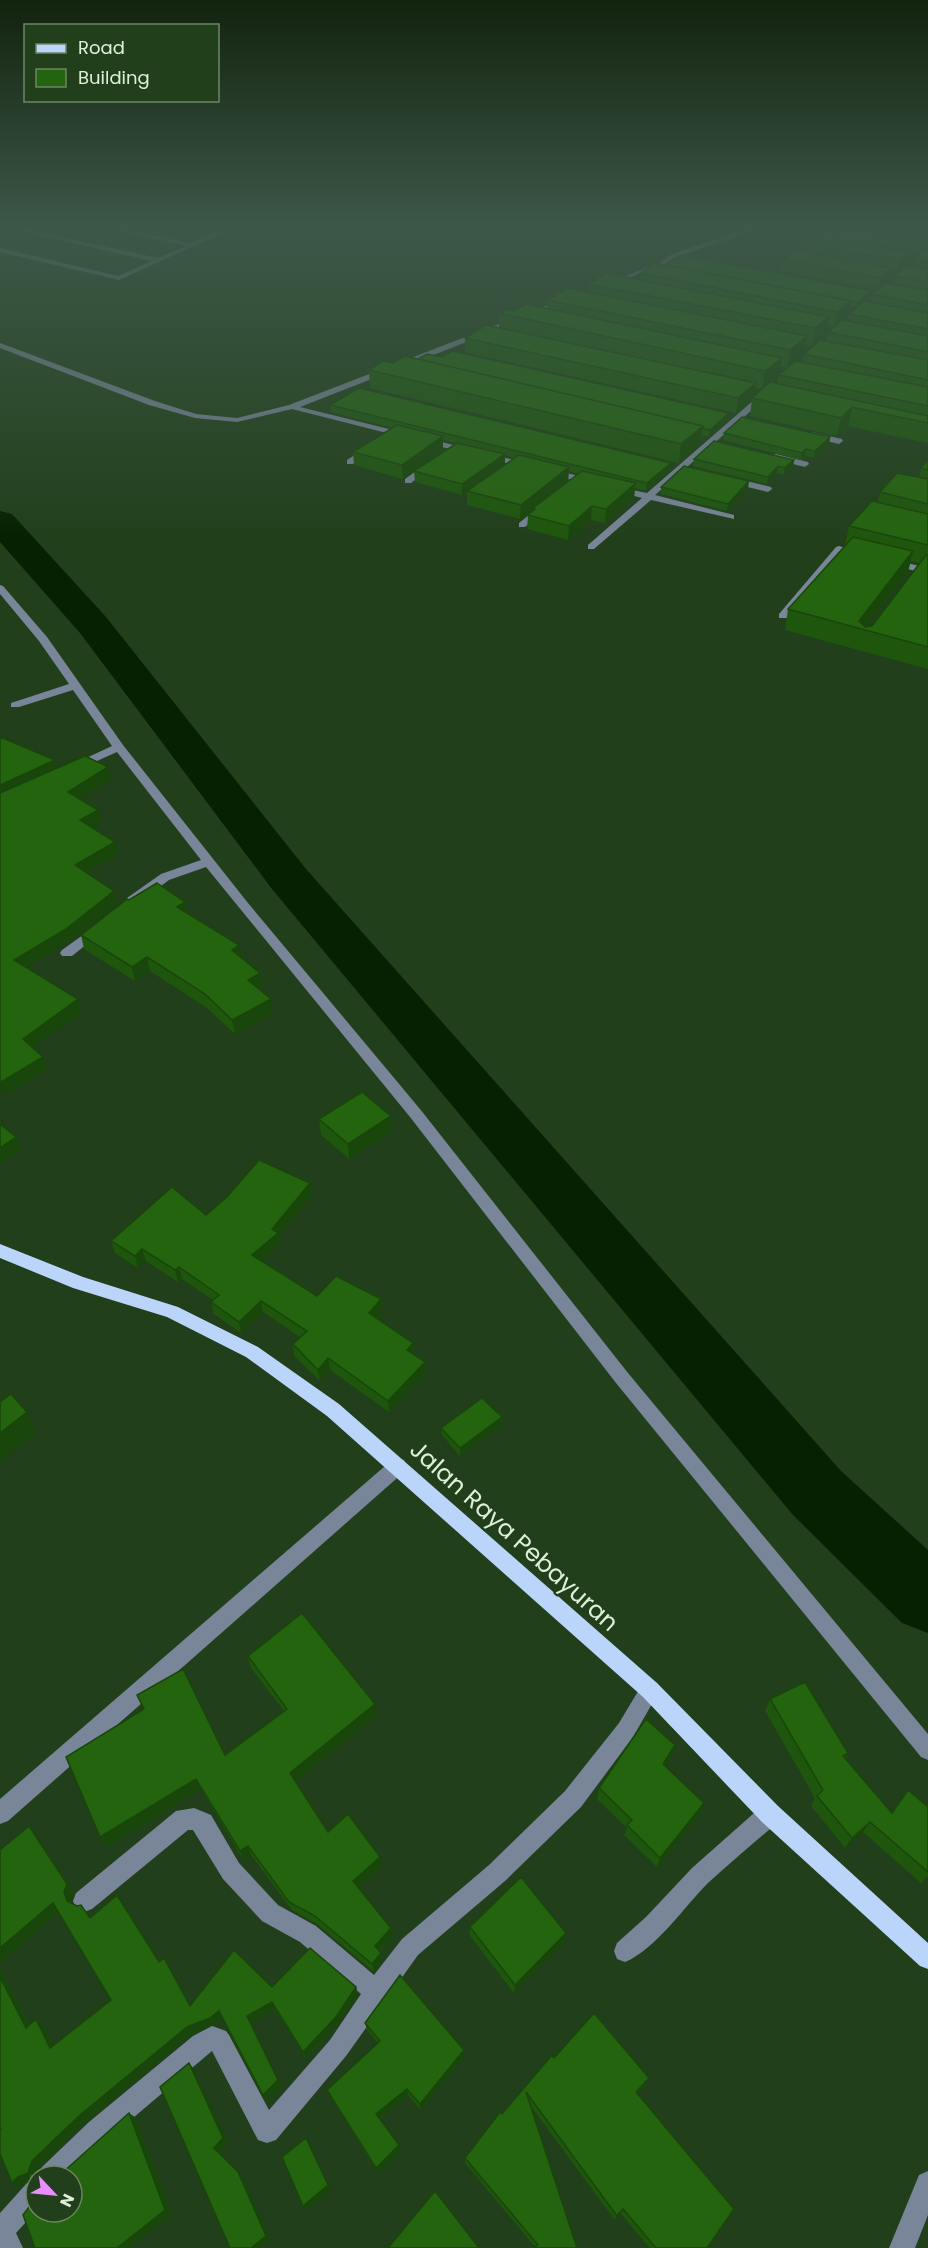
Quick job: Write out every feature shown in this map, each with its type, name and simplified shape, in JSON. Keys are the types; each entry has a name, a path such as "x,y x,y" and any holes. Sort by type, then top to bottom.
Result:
{"main road":[{"name":"Jalan Raya Pebayuran","path":"0,1251 79,1283 172,1312 252,1352 333,1410 650,1690 771,1814 928,1958"}],"street":[{"path":"0,345 152,404 195,416 237,420 292,407 483,333 504,338"},
{"path":"439,350 451,353"},
{"path":"395,368 406,370"},
{"path":"343,386 366,392"},
{"path":"591,546 738,418 760,394 773,388"},
{"path":"760,394 776,398"},
{"path":"292,407 731,517"},
{"path":"727,416 749,421"},
{"path":"386,439 396,433"},
{"path":"805,433 839,441"},
{"path":"700,439 721,444"},
{"path":"350,462 377,444"},
{"path":"445,454 455,448"},
{"path":"763,454 805,464"},
{"path":"408,480 436,461"},
{"path":"508,469 517,463"},
{"path":"669,465 692,471"},
{"path":"572,486 580,479"},
{"path":"724,479 768,489"},
{"path":"522,525 547,505"},
{"path":"783,616 839,549 873,557"},
{"path":"884,560 923,570"},
{"path":"911,578 923,570"},
{"path":"0,588 43,639 119,747 209,862 415,1113 622,1378 928,1750"},
{"path":"15,705 75,686"},
{"path":"65,771 119,747"},
{"path":"67,952 165,877 209,862"},
{"path":"0,1813 398,1466"},
{"path":"64,2164 98,2131 201,2044 212,2038 218,2039 267,2132 344,2041 376,1992 410,1947 497,1873 573,1799 626,1730 650,1690"},
{"path":"625,1951 654,1925 700,1876 771,1814"},
{"path":"84,1901 184,1819 194,1819 203,1823 231,1871 270,1913 316,1940 376,1992"},
{"path":"902,2248 928,2184"},
{"path":"4,2237 24,2209"}],"building":[{"path":"475,332 518,332 756,383 738,398 465,338"},
{"path":"586,332 658,332 782,358 765,371"},
{"path":"702,332 787,332 807,336 790,350"},
{"path":"828,332 906,332 928,336 928,352"},
{"path":"820,340 928,360 928,380 804,354"},
{"path":"452,351 729,413 710,430 702,428 703,426 418,359 427,354 442,357"},
{"path":"405,356 703,426 681,444 369,370 383,361 393,363"},
{"path":"795,361 928,387 928,406 779,375"},
{"path":"770,382 928,416 928,423 852,407 841,418 752,398"},
{"path":"359,388 671,463 647,483 330,405"},
{"path":"742,417 830,437 815,451 806,449 802,453 724,433"},
{"path":"397,425 443,436 402,465 353,452"},
{"path":"714,441 794,460 785,468 778,466 768,477 694,459"},
{"path":"457,443 505,454 462,484 414,471"},
{"path":"519,455 569,467 521,505 467,491"},
{"path":"928,459 928,470 921,468"},
{"path":"684,466 749,481 728,504 661,487"},
{"path":"582,471 636,483 606,509 592,506 569,526 528,515 535,509 533,508"},
{"path":"897,473 928,479 928,504 880,492"},
{"path":"872,501 928,514 928,545 849,526"},
{"path":"853,537 913,551 859,621 865,627 872,626 928,555 928,647 788,609"},
{"path":"0,737 55,760 0,785"},
{"path":"85,756 108,767 68,792 98,810 80,820 115,842 75,865 114,891 66,929 14,960 78,999 23,1039 43,1057 1,1082 0,793"},
{"path":"157,883 185,902 177,907 239,945 232,950 260,973 248,980 271,999 232,1020 205,994 147,957 132,967 81,935 127,899 129,900"},
{"path":"362,1092 391,1116 348,1144 319,1119"},
{"path":"0,1124 16,1137 0,1148"},
{"path":"259,1160 310,1183 272,1229 278,1233 252,1255 317,1296 336,1276 381,1299 369,1313 413,1343 407,1350 425,1362 388,1401 328,1358 318,1370 293,1344 307,1331 261,1301 239,1322 211,1302 219,1295 179,1267 175,1270 142,1249 135,1256 111,1241 172,1187 206,1215 227,1197"},
{"path":"11,1394 27,1412 0,1433 0,1402"},
{"path":"482,1398 502,1417 460,1448 441,1428"},
{"path":"302,1613 375,1704 290,1773 328,1832 348,1814 380,1857 353,1881 391,1928 375,1946 381,1953 372,1964 315,1916 289,1902 248,1846 240,1851 196,1779 100,1837 66,1757 144,1709 137,1695 183,1669 225,1755 287,1709 248,1656"},
{"path":"805,1682 848,1753 843,1756 892,1813 908,1790 928,1807 928,1872 870,1822 852,1838 817,1796 823,1790 770,1699"},
{"path":"646,1719 675,1745 663,1764 704,1803 660,1858 627,1825 632,1820 599,1788"},
{"path":"29,1826 67,1884 64,1892 67,1901 77,1906 81,1905 90,1918 117,1895 159,1962 164,1958 190,2006 234,1950 272,1987 310,1948 356,1987 336,2017 303,2052 272,2002 247,2016 278,2080 263,2095 219,2011 210,2018 187,2027 80,2115 31,2164 24,2164 24,2175 12,2183 0,2154 0,1977 26,2028 36,2019 50,2048 111,2000 53,1903 0,1948 0,1850"},
{"path":"521,1877 566,1933 515,1985 470,1927"},
{"path":"400,1975 464,2050 420,2104 407,2089 376,2114 399,2145 376,2168 327,2090 380,2041 365,2023"},
{"path":"594,2013 649,2078 636,2092 734,2209 707,2248 656,2248 623,2209 617,2216 526,2092 577,2248 532,2248 538,2245 465,2158 500,2112 502,2114 552,2055 554,2058"},
{"path":"189,2063 223,2138 214,2148 238,2172 266,2236 251,2248 230,2248 160,2087"},
{"path":"129,2113 165,2210 117,2248 35,2248 26,2224 84,2224 84,2164 72,2164"},
{"path":"306,2138 328,2185 303,2206 282,2157"},
{"path":"435,2191 479,2248 388,2248"}],"waterway":[{"path":"0,521 93,625 289,879 817,1493 928,1598"}]}
